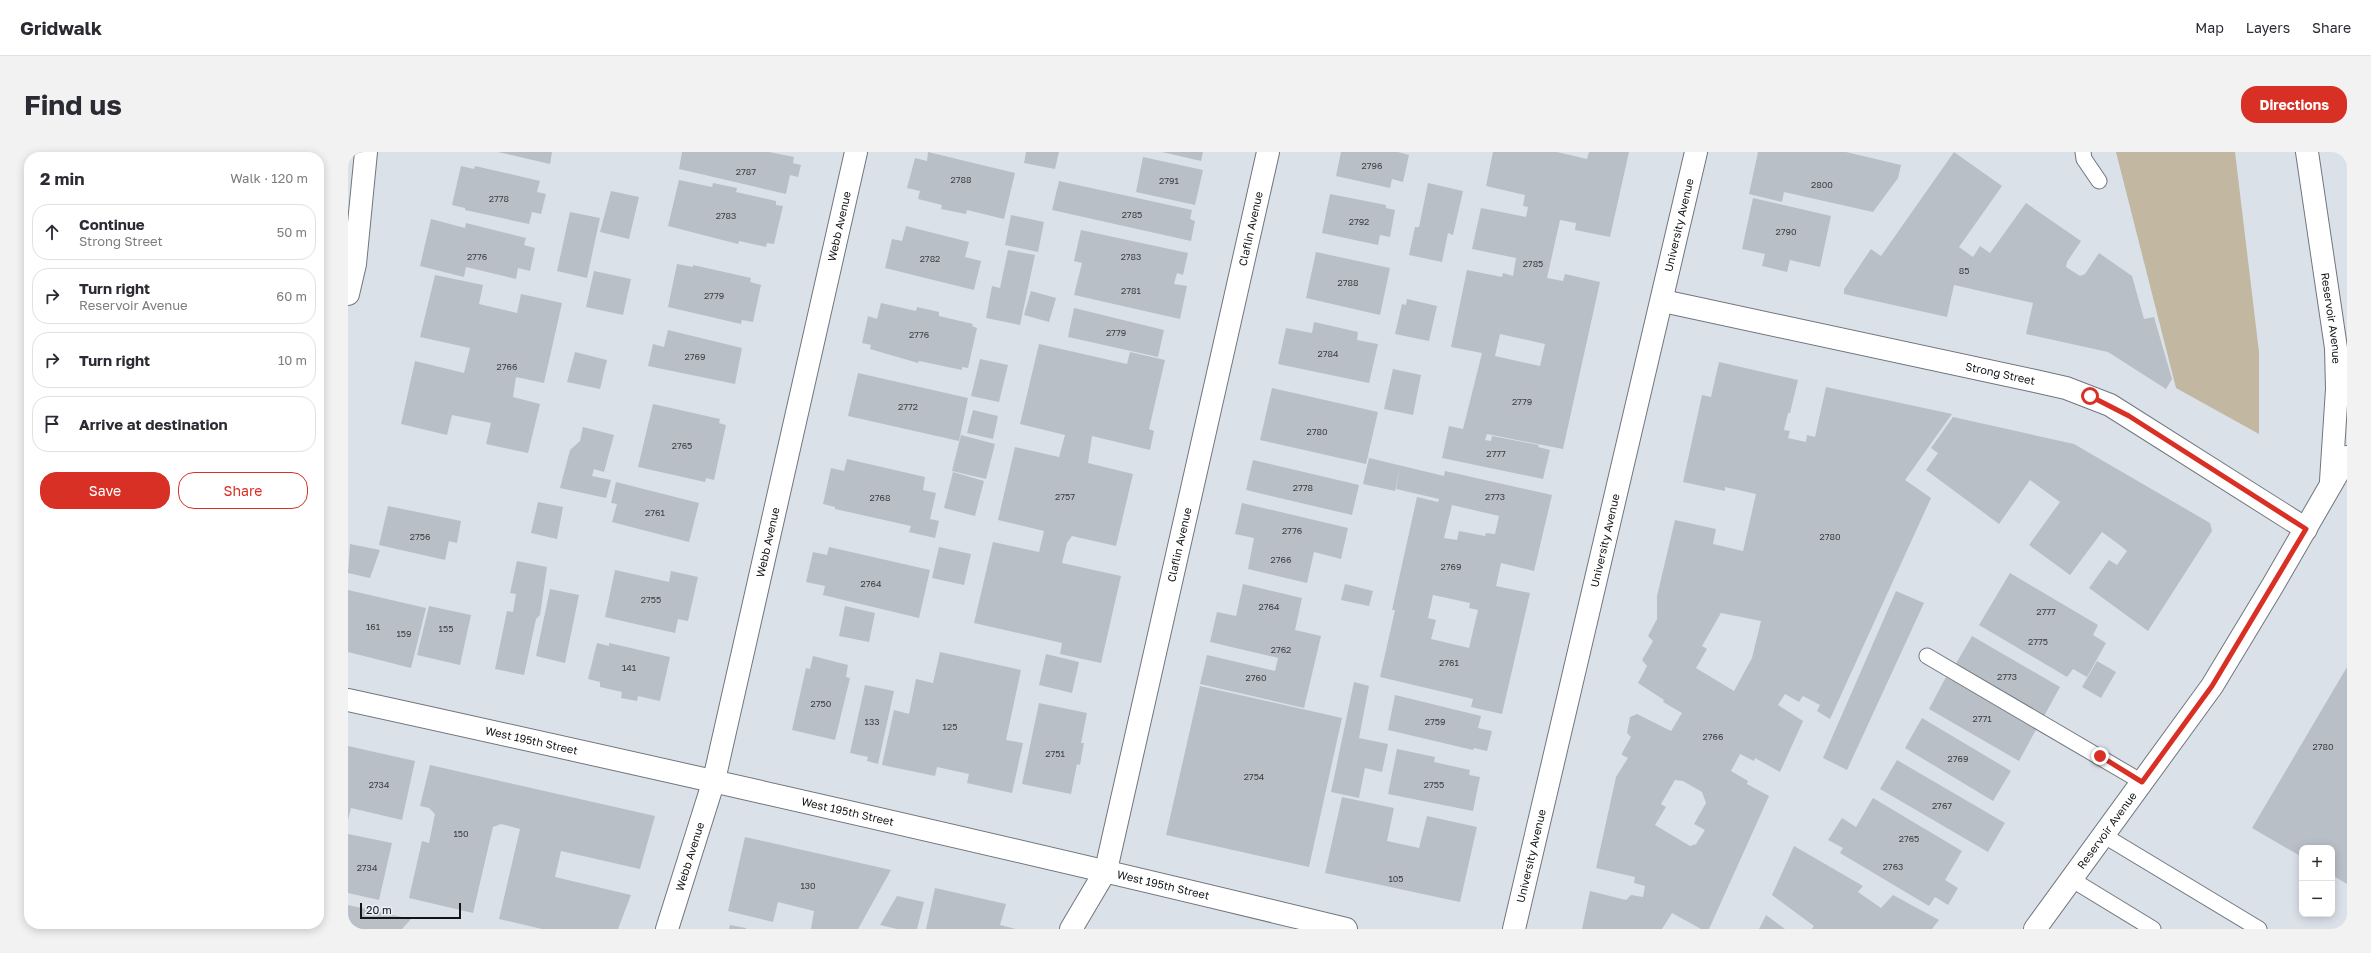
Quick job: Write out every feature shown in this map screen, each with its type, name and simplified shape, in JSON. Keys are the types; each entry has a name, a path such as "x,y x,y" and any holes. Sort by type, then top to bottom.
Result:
{"street":[{"path":"348,294 355,264 366,152"},
{"name":"Webb Avenue","path":"667,929 714,780 856,152"},
{"name":"Claflin Avenue","path":"1071,929 1106,870 1268,152"},
{"name":"University Avenue","path":"1514,929 1663,301 1696,152"},
{"name":"Reservoir Avenue","path":"2307,152 2336,348 2337,390 2330,486"},
{"name":"Strong Street","path":"1663,301 2035,381 2090,396 2129,416 2306,529"},
{"name":"Reservoir Avenue","path":"2035,929 2212,686 2306,529 2347,457"},
{"name":"West 195th Street","path":"348,700 714,780 1106,870 1346,929"}],"lane":[{"path":"2083,152 2084,159 2099,181"},
{"path":"1927,656 2142,782"},
{"path":"2103,835 2259,929"},
{"path":"2071,879 2154,929"}],"shaded area":[{"path":"2116,152 2235,152 2259,352 2259,434 2176,388"}],"building":[{"path":"498,152 552,152 550,164"},
{"path":"682,152 769,152 794,157 793,163 801,165 798,177 790,175 786,194 679,169"},
{"path":"928,152 1015,173 1004,219 967,210 966,214 941,209 942,205 918,199 920,191 907,188 915,158 927,161"},
{"path":"1026,152 1059,152 1055,169 1024,163"},
{"path":"1162,152 1203,152 1201,161"},
{"path":"1341,152 1398,152 1409,155 1403,182 1392,179 1390,188 1336,176"},
{"path":"1493,152 1557,152 1587,159 1589,152 1629,152 1610,237 1575,230 1576,223 1560,220 1547,278 1563,281 1565,274 1600,282 1563,449 1487,434 1485,440 1491,441 1492,436 1539,445 1538,447 1550,450 1543,479 1442,458 1449,426 1463,429 1482,353 1451,347 1467,270 1502,277 1503,273 1513,276 1516,258 1472,249 1481,208 1526,217 1528,207 1523,206 1525,195 1486,186","holes":["1500,334 1545,344 1540,366 1495,356"]},
{"path":"1758,152 1846,152 1901,165 1898,178 1873,212 1784,192 1782,202 1749,194"},
{"path":"1954,152 2002,186 1959,247 1973,257 1980,246 1990,253 2026,203 2081,241 2067,262 2066,267 2080,276 2085,274 2099,253 2132,276 2144,319 2154,317 2172,379 2166,389 2108,352 2026,334 2033,303 1954,285 1947,317 1844,294 1844,289 1871,249 1881,256"},
{"path":"1143,157 1203,170 1195,205 1136,192"},
{"path":"461,166 474,169 475,166 540,181 537,192 546,194 541,214 532,212 529,224 465,210 465,208 452,205"},
{"path":"679,180 712,187 713,183 737,188 736,192 776,201 776,205 783,206 774,244 767,243 766,247 739,241 738,244 668,226"},
{"path":"1059,181 1192,210 1190,219 1195,221 1191,241 1052,210"},
{"path":"1428,183 1463,191 1453,235 1448,233 1442,262 1409,255 1415,227 1419,227"},
{"path":"611,191 639,197 629,239 600,232"},
{"path":"1330,194 1386,205 1386,208 1395,210 1390,237 1380,235 1378,245 1322,233"},
{"path":"1753,198 1831,216 1820,267 1790,260 1787,272 1762,266 1765,254 1742,249"},
{"path":"570,212 600,218 587,278 557,271"},
{"path":"1011,215 1044,222 1038,252 1005,245"},
{"path":"431,219 465,228 466,223 526,238 524,245 535,248 530,271 518,268 516,279 466,267 464,277 420,266"},
{"path":"906,226 969,242 965,257 981,261 974,290 885,268 892,239 902,241"},
{"path":"1081,230 1188,253 1183,275 1177,273 1174,284 1187,286 1180,319 1074,295 1082,263 1074,261"},
{"path":"1008,250 1035,255 1020,325 986,318 992,286 1000,288"},
{"path":"1316,252 1390,268 1380,315 1306,298"},
{"path":"677,264 693,267 693,265 751,278 750,282 761,285 753,322 742,320 741,324 668,307"},
{"path":"594,271 631,279 623,315 586,307"},
{"path":"435,275 483,285 479,304 517,313 521,294 562,303 544,383 516,377 513,397 540,404 528,453 486,444 491,423 452,415 447,435 401,424 415,361 464,373 470,348 420,337"},
{"path":"1031,291 1056,298 1049,322 1024,315"},
{"path":"1407,299 1437,306 1429,341 1395,334 1402,304 1406,305"},
{"path":"881,303 916,311 917,307 939,312 939,316 973,324 972,326 977,328 968,368 962,367 962,370 919,361 918,363 870,349 871,345 862,343 868,316 877,319"},
{"path":"1074,308 1164,330 1158,357 1068,337"},
{"path":"1314,322 1358,332 1357,340 1378,344 1369,383 1278,364 1286,328 1312,333"},
{"path":"668,330 742,348 735,384 648,366 653,344 664,347"},
{"path":"1039,344 1127,364 1130,352 1165,360 1149,429 1154,431 1150,450 1092,436 1088,463 1133,474 1116,546 1072,536 1067,543 1062,563 1121,576 1101,663 1060,654 1062,643 974,623 993,542 1039,552 1044,531 998,520 1015,447 1059,457 1065,435 1020,424"},
{"path":"575,352 607,360 600,389 567,382"},
{"path":"980,359 1008,365 999,402 971,396"},
{"path":"1719,362 1798,380 1784,430 1790,431 1788,438 1806,442 1807,435 1815,437 1826,387 1952,414 1905,480 1931,498 1830,719 1817,711 1820,705 1803,696 1799,702 1785,694 1778,705 1803,721 1780,772 1755,758 1754,761 1740,754 1731,771 1748,781 1747,784 1769,796 1709,929 1701,929 1672,913 1662,929 1582,929 1590,891 1626,900 1631,895 1643,897 1645,886 1634,883 1635,877 1596,868 1616,777 1628,758 1622,755 1622,753 1631,737 1627,733 1630,717 1637,714 1671,731 1682,713 1663,702 1664,700 1638,683 1647,666 1642,660 1653,641 1648,636 1657,619 1657,596 1675,520 1716,529 1713,544 1743,551 1756,494 1725,487 1725,491 1683,482 1702,395 1711,397","holes":["1721,613 1761,621 1752,658 1734,691 1696,668 1707,649 1702,646","1675,780 1683,781 1702,792 1706,803 1694,824 1705,830 1696,844 1690,846 1655,825 1666,807 1661,804"]},
{"path":"1393,369 1421,375 1413,415 1384,409"},
{"path":"858,373 968,398 959,441 848,416"},
{"path":"1272,388 1378,412 1366,464 1260,440"},
{"path":"653,404 720,419 719,423 726,425 714,480 706,478 705,482 638,467"},
{"path":"973,410 998,416 993,439 967,433"},
{"path":"1953,417 2074,444 2210,523 2212,531 2148,631 2089,588 2109,560 2117,565 2127,551 2102,532 2070,575 2029,545 2060,502 2030,480 1999,524 1926,470 1938,453 1931,448"},
{"path":"583,427 614,435 604,472 594,469 592,476 611,480 606,498 560,488 570,450 580,441"},
{"path":"961,435 995,444 986,479 952,471"},
{"path":"1369,458 1444,476 1445,471 1552,495 1534,571 1501,563 1496,586 1530,593 1502,714 1471,707 1473,699 1380,677 1395,610 1392,610 1417,497 1438,502 1439,499 1396,489 1400,468 1395,491 1363,484","holes":["1452,505 1499,516 1495,534 1486,533 1485,536 1459,531 1457,540 1444,538","1433,595 1470,603 1469,608 1478,610 1469,648 1431,639 1436,620 1428,618"]},
{"path":"847,459 925,477 923,490 936,493 930,519 939,521 935,538 909,532 911,526 835,509 835,507 823,504 831,468 844,471"},
{"path":"1253,460 1359,485 1352,515 1246,490"},
{"path":"953,472 984,481 975,516 944,508"},
{"path":"616,482 699,503 689,542 612,522 617,504 611,503"},
{"path":"538,502 563,507 557,539 531,533"},
{"path":"1242,503 1348,528 1341,559 1314,552 1307,583 1248,569 1254,538 1235,534"},
{"path":"388,506 461,521 457,543 449,541 445,560 379,545"},
{"path":"350,544 380,550 370,578 348,573"},
{"path":"829,547 930,570 919,618 823,595 825,586 806,582 813,552 827,555"},
{"path":"939,547 971,554 964,585 932,578"},
{"path":"517,561 547,567 540,615 536,619 524,675 495,669 507,611 513,612 516,594 510,593"},
{"path":"615,570 669,582 671,571 698,577 688,621 678,619 675,633 605,617"},
{"path":"2010,573 2098,625 2093,635 2106,643 2087,677 2073,669 2067,677 1979,625"},
{"path":"1243,584 1302,598 1295,630 1321,636 1304,708 1200,684 1207,655 1275,671 1278,658 1210,642 1217,612 1236,616"},
{"path":"1345,584 1373,591 1369,606 1341,600"},
{"path":"550,589 579,595 565,663 536,656"},
{"path":"348,590 426,608 411,668 348,652"},
{"path":"1896,591 1924,603 1847,770 1823,758"},
{"path":"429,606 471,615 460,665 417,655"},
{"path":"845,606 875,613 869,642 839,636"},
{"path":"1972,636 2060,687 2043,718 1954,667"},
{"path":"597,643 609,646 609,643 670,657 660,701 638,696 637,701 621,698 622,692 600,687 600,682 588,679"},
{"path":"940,652 1021,670 1006,740 1023,743 1012,793 967,783 969,774 937,767 935,776 882,765 894,710 909,714 916,679 933,683"},
{"path":"1046,654 1079,662 1072,693 1039,685"},
{"path":"813,656 848,665 846,677 850,678 835,740 792,730 806,668 810,669"},
{"path":"2097,661 2116,672 2101,698 2082,687"},
{"path":"2347,667 2347,884 2335,877 2335,845 2299,845 2299,855 2252,828"},
{"path":"1946,677 2037,728 2019,761 1929,709"},
{"path":"1354,682 1369,686 1359,738 1388,744 1382,772 1365,768 1359,798 1331,792"},
{"path":"865,685 894,691 878,764 867,761 868,757 850,753"},
{"path":"1200,686 1342,718 1309,867 1166,835"},
{"path":"1395,695 1481,716 1478,728 1492,731 1487,751 1474,748 1473,750 1388,730"},
{"path":"1039,703 1087,713 1081,743 1084,743 1080,765 1077,764 1071,794 1022,784"},
{"path":"1922,718 2011,771 1993,801 1905,748"},
{"path":"348,746 415,761 402,820 351,808 348,820"},
{"path":"1397,749 1435,757 1434,762 1470,770 1469,775 1480,777 1473,811 1388,794"},
{"path":"1897,760 2005,823 1988,852 1880,789"},
{"path":"430,765 655,816 640,869 561,851 555,877 631,895 618,929 542,929 499,919 520,829 501,824 493,827 473,913 409,898 422,841 429,843 435,814 429,808 420,806"},
{"path":"1342,797 1394,808 1387,841 1419,848 1427,816 1477,827 1460,902 1325,873"},
{"path":"1873,798 1962,851 1945,880 1958,888 1948,905 1935,897 1929,906 1840,853 1843,848 1828,840 1842,818 1856,827"},
{"path":"348,834 392,843 379,900 348,893"},
{"path":"745,837 891,870 858,929 811,929 814,911 778,902 773,922 728,911"},
{"path":"1794,846 1863,886 1858,892 1881,908 1893,895 1939,920 1932,929 1812,929 1814,926 1772,895"},
{"path":"935,888 1006,904 1000,925 1016,929 926,929"},
{"path":"897,896 924,902 917,929 897,929 880,925"},
{"path":"348,905 411,919 402,929 348,929"},
{"path":"1766,915 1785,929 1759,929"},
{"path":"730,925 746,928 746,929 729,929"}],"route":[{"path":"2090,396 2129,416 2306,529 2274,585 2212,686 2142,782 2100,756"}]}
